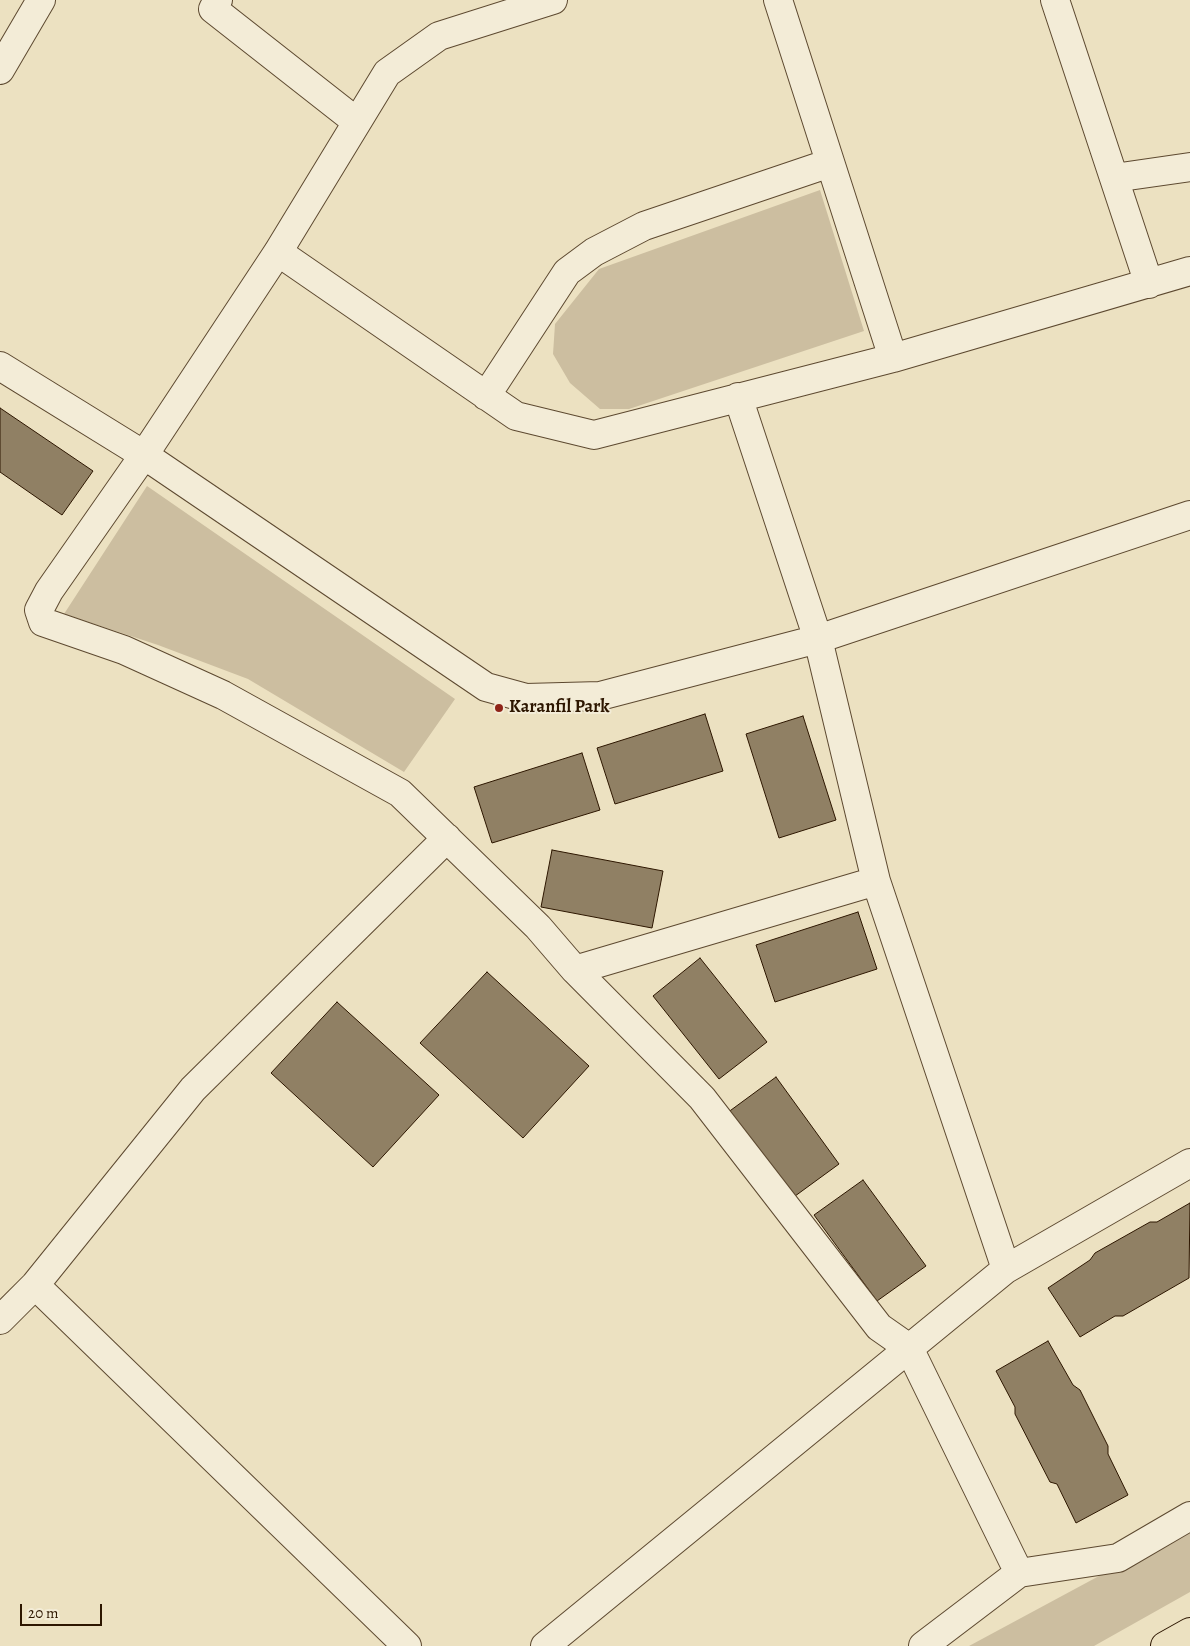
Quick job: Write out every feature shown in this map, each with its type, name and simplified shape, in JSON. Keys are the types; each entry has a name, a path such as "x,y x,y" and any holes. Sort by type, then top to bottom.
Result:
{"highway":[{"path":"1166,1646 1190,1632"}],"street":[{"path":"0,70 41,0"},
{"path":"218,0 213,9 356,122"},
{"path":"553,0 439,36 387,72 278,252 39,610 43,622 124,650 223,695 400,793 538,927 575,970 702,1098 879,1327 909,1348 1019,1573"},
{"path":"778,0 893,358"},
{"path":"1055,0 1149,284"},
{"path":"486,396 567,272 594,252 644,226 830,163"},
{"path":"1114,178 1190,167"},
{"path":"278,252 516,416 594,435 893,358 1190,272"},
{"path":"0,366 144,455 486,687 526,698 600,696 818,638 1190,515"},
{"path":"738,397 818,638 876,881 1006,1269"},
{"path":"0,1320 35,1285 194,1090 447,838"},
{"path":"575,970 876,881"},
{"path":"545,1646 1006,1269 1190,1163"},
{"path":"35,1285 408,1646"},
{"path":"923,1646 1019,1573 1118,1558 1190,1516"}],"shaded area":[{"path":"820,190 864,331 629,409 600,409 570,383 553,354 555,324 599,269"},
{"path":"147,486 455,699 404,772 248,679 158,645 64,614"},
{"path":"1190,1527 1190,1592 1094,1646 969,1646"}],"building":[{"path":"0,408 93,471 62,515 0,472"},
{"path":"705,714 723,771 615,804 597,748"},
{"path":"803,716 836,820 779,838 746,734"},
{"path":"582,753 600,810 492,843 474,787"},
{"path":"552,850 663,871 652,928 541,907"},
{"path":"858,912 877,969 775,1002 756,945"},
{"path":"700,958 767,1042 719,1079 653,996"},
{"path":"487,972 589,1066 523,1138 420,1043"},
{"path":"337,1002 439,1095 373,1167 271,1073"},
{"path":"776,1077 839,1164 791,1199 727,1113"},
{"path":"863,1180 926,1266 877,1301 814,1215"},
{"path":"1190,1203 1189,1278 1123,1316 1115,1316 1080,1337 1048,1288 1090,1260 1095,1253 1150,1222 1157,1222"},
{"path":"1048,1341 1073,1385 1080,1390 1108,1446 1108,1454 1128,1495 1076,1523 1057,1484 1050,1482 1015,1414 1015,1407 996,1371"}],"place":[{"name":"Karanfil Park","path":"499,708"}]}
